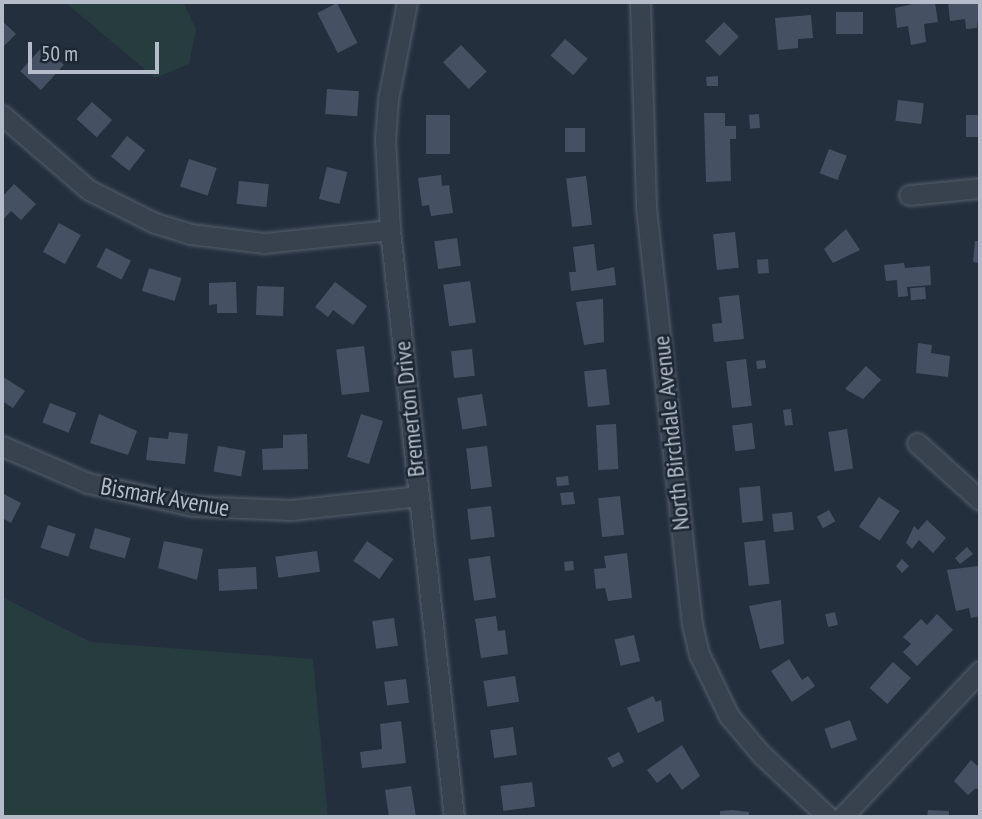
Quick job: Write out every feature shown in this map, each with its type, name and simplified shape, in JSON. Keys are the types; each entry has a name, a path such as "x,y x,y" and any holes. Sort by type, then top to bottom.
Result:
{"street":[{"name":"Bremerton Drive","path":"407,2 395,50 385,140 390,230 454,817"},
{"name":"North Birchdale Avenue","path":"639,2 646,208 692,624 709,678 729,716 761,754 828,817"},
{"path":"2,115 89,190 178,230 264,243 390,230"},
{"path":"909,195 980,187"},
{"path":"917,443 980,500"},
{"name":"Bismark Avenue","path":"2,446 88,484 193,506 291,510 419,496"},
{"path":"842,817 980,671"}],"green space":[{"path":"65,2 183,2 196,29 189,64 155,78"},
{"path":"2,597 91,642 313,659 328,817 2,817"}],"building":[{"path":"922,2 935,3 938,22 924,24 926,42 911,45 908,26 897,28 895,8"},
{"path":"948,2 980,2 977,28 966,29 965,19 950,21"},
{"path":"337,3 357,43 338,53 317,13"},
{"path":"836,12 863,12 863,34 836,34"},
{"path":"811,15 813,38 798,39 798,48 778,50 775,18"},
{"path":"2,21 16,34 2,48"},
{"path":"724,22 739,37 720,56 705,41"},
{"path":"565,39 588,59 573,75 551,56"},
{"path":"461,45 487,72 469,89 443,62"},
{"path":"43,46 64,65 41,90 20,71"},
{"path":"718,76 718,86 707,86 706,77"},
{"path":"327,89 359,91 357,116 325,114"},
{"path":"898,100 924,103 921,124 895,121"},
{"path":"92,102 112,120 97,137 77,119"},
{"path":"704,113 725,113 725,126 736,126 736,139 730,139 731,181 706,182"},
{"path":"759,114 760,128 750,129 749,115"},
{"path":"426,115 450,115 450,154 426,154"},
{"path":"966,115 980,115 980,137 966,137"},
{"path":"565,128 585,128 585,152 565,152"},
{"path":"127,136 145,150 129,171 111,156"},
{"path":"829,149 847,156 837,180 820,173"},
{"path":"189,159 217,168 208,196 180,187"},
{"path":"327,167 347,172 339,204 319,199"},
{"path":"441,175 442,186 449,185 453,213 431,216 429,205 422,206 418,178"},
{"path":"586,176 592,225 572,227 566,178"},
{"path":"239,181 269,184 266,207 237,204"},
{"path":"14,184 36,204 21,220 11,211 2,221 2,197"},
{"path":"59,223 81,235 65,264 43,252"},
{"path":"846,229 860,250 833,263 824,249"},
{"path":"735,232 739,268 717,270 713,234"},
{"path":"457,238 461,266 438,269 434,241"},
{"path":"975,241 980,241 980,263 973,262"},
{"path":"594,244 597,271 614,267 616,285 571,291 569,272 576,272 573,247"},
{"path":"106,248 131,261 121,279 96,267"},
{"path":"768,259 769,273 758,274 757,260"},
{"path":"904,263 905,268 930,266 931,285 907,287 908,296 898,297 897,280 886,281 884,265"},
{"path":"149,268 182,278 174,301 142,291"},
{"path":"470,281 476,323 449,326 443,285"},
{"path":"236,282 237,313 217,313 217,304 209,305 209,283"},
{"path":"335,282 367,306 353,325 333,310 328,317 315,307"},
{"path":"257,286 284,287 283,316 256,315"},
{"path":"925,287 926,299 911,300 910,288"},
{"path":"739,295 744,339 714,342 712,324 722,323 719,297"},
{"path":"603,299 604,342 584,345 576,302"},
{"path":"918,343 932,345 931,353 950,356 948,377 916,373"},
{"path":"364,346 370,392 342,395 336,349"},
{"path":"472,349 475,376 454,378 451,351"},
{"path":"746,359 752,406 732,408 726,361"},
{"path":"765,360 766,368 757,369 756,361"},
{"path":"866,366 881,380 863,399 845,389"},
{"path":"606,369 610,405 588,407 584,371"},
{"path":"2,376 25,391 13,408 2,401"},
{"path":"482,394 487,426 462,430 457,398"},
{"path":"50,403 76,413 69,433 42,423"},
{"path":"791,409 793,425 785,426 783,410"},
{"path":"99,414 137,431 128,455 90,443"},
{"path":"361,414 383,421 369,464 347,457"},
{"path":"752,423 755,449 735,451 732,425"},
{"path":"616,424 618,469 598,470 596,425"},
{"path":"847,429 853,469 834,471 828,432"},
{"path":"169,432 188,434 185,464 146,460 149,437 168,439"},
{"path":"307,434 308,469 263,470 262,449 283,448 283,435"},
{"path":"218,446 246,451 241,476 213,472"},
{"path":"487,446 492,487 471,489 466,449"},
{"path":"568,476 569,485 557,486 556,477"},
{"path":"760,486 763,521 742,523 739,488"},
{"path":"573,492 575,504 562,505 560,493"},
{"path":"2,493 21,503 11,523 2,518"},
{"path":"620,496 624,535 602,537 598,498"},
{"path":"879,497 900,511 880,541 859,527"},
{"path":"491,506 495,537 471,540 467,509"},
{"path":"829,510 835,521 823,528 817,517"},
{"path":"792,512 794,530 774,532 772,514"},
{"path":"927,520 946,538 933,553 919,540 912,549 906,543 914,526 918,530"},
{"path":"48,525 76,534 68,557 41,548"},
{"path":"95,528 131,538 125,558 89,548"},
{"path":"765,540 770,584 749,586 744,542"},
{"path":"164,541 203,549 197,580 158,568"},
{"path":"367,541 393,559 379,579 353,561"},
{"path":"967,547 973,554 960,564 955,558"},
{"path":"317,551 320,572 278,578 275,557"},
{"path":"627,553 632,598 608,601 605,588 596,589 594,569 606,568 604,556"},
{"path":"490,556 496,598 474,601 468,559"},
{"path":"902,559 909,566 902,573 896,566"},
{"path":"573,561 574,570 565,571 564,562"},
{"path":"978,566 980,616 971,618 969,608 956,611 947,570"},
{"path":"256,567 257,589 219,591 218,569"},
{"path":"781,600 784,644 760,649 749,606"},
{"path":"835,612 838,625 828,627 825,614"},
{"path":"937,614 953,630 917,666 903,652 911,644 903,637 921,619 927,625"},
{"path":"496,616 498,631 505,630 508,654 481,658 475,619"},
{"path":"394,618 398,646 376,649 372,621"},
{"path":"634,635 640,661 621,666 615,639"},
{"path":"789,659 802,680 808,676 815,686 792,702 771,671"},
{"path":"893,662 911,678 887,704 870,688"},
{"path":"515,676 519,702 487,707 483,681"},
{"path":"406,679 409,703 387,706 384,682"},
{"path":"653,696 656,702 661,700 664,721 638,733 627,708"},
{"path":"850,720 857,740 831,749 824,729"},
{"path":"401,721 406,763 362,768 360,752 382,749 380,724"},
{"path":"513,727 517,755 494,758 490,730"},
{"path":"682,745 700,776 682,790 670,773 657,783 647,770"},
{"path":"619,752 624,762 612,768 607,758"},
{"path":"971,760 980,768 980,792 976,788 968,795 954,781"},
{"path":"532,782 535,807 503,811 500,786"},
{"path":"411,786 416,817 389,817 385,790"},
{"path":"928,810 949,811 949,817 927,817"},
{"path":"720,811 749,812 749,817 720,817"}]}
